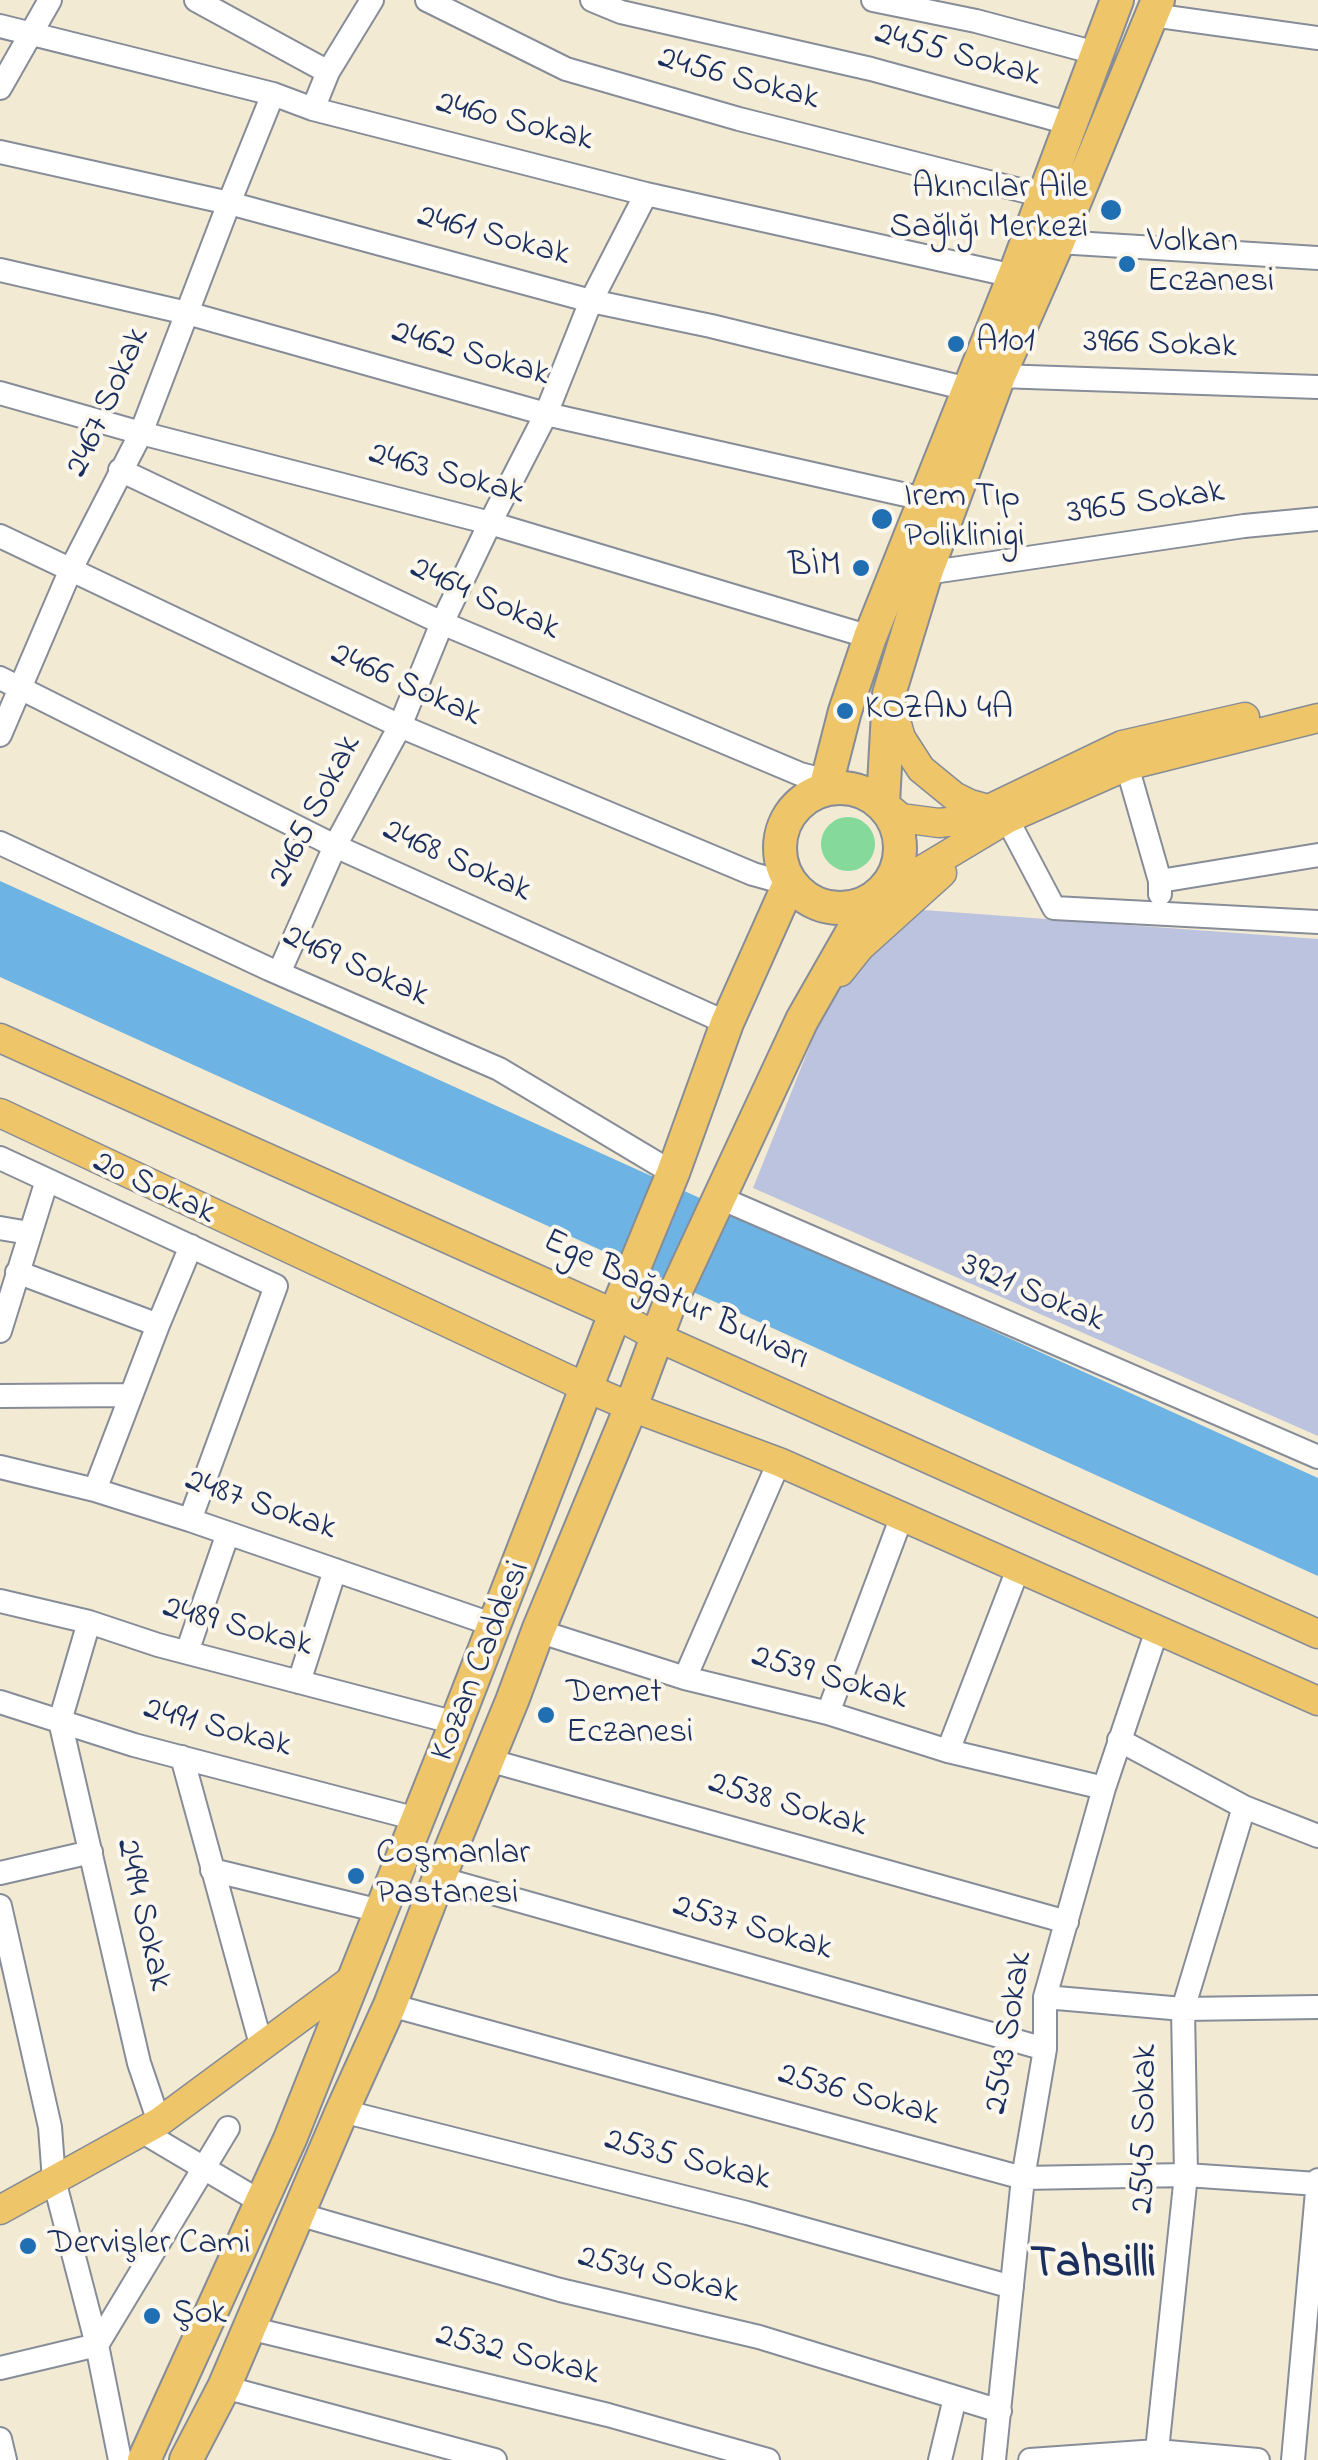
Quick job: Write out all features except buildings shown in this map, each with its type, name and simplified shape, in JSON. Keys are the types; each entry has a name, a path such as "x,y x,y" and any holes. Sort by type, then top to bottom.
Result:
{"highway":[{"path":"826,785 845,711 870,638 1014,276 1117,0"},
{"path":"883,803 889,694 926,573 999,376 1155,7"},
{"path":"826,785 864,792 883,803 895,821 900,842 898,866 888,884 870,901 854,908 835,908 800,896 781,867 781,832 796,806 826,785"},
{"name":"Kozan Caddesi","path":"144,2460 290,2139 673,1174 726,1024 789,884"},
{"name":"Kozan Caddesi","path":"186,2460 224,2387 389,2006 662,1324 802,1020 870,901"},
{"path":"348,1991 354,2017 389,2006"}],"main road":[{"path":"889,694 901,738 921,769 993,821"},
{"path":"870,901 993,821 1122,745 1318,701"},
{"path":"802,1020 860,947 993,821 1127,766 1318,718"},
{"path":"883,803 901,818 939,823 993,821"},
{"name":"Ege Bağatur Bulvarı","path":"0,1038 621,1300 662,1324 1318,1634"},
{"path":"0,1113 587,1388 779,1462 1318,1701"},
{"path":"0,2210 151,2127 348,1991"}],"street":[{"path":"0,88 50,0"},
{"path":"196,0 328,72"},
{"path":"314,109 328,72 372,0"},
{"name":"2456 Sokak","path":"427,0 566,70 739,119 1044,196"},
{"name":"2455 Sokak","path":"592,0 621,12 871,70 1072,124"},
{"path":"872,0 980,10 1096,53"},
{"path":"1155,7 1318,38"},
{"path":"0,15 32,34"},
{"name":"2460 Sokak","path":"0,26 646,194 1014,276"},
{"name":"2467 Sokak","path":"0,735 10,683 141,432 273,94"},
{"name":"2461 Sokak","path":"0,152 229,203 591,301 711,326 968,390"},
{"name":"2465 Sokak","path":"279,973 335,846 400,726 442,623 546,414 591,301 646,194"},
{"path":"1058,242 1318,258"},
{"name":"2462 Sokak","path":"0,270 188,312 546,414 924,499"},
{"name":"3966 Sokak","path":"999,376 1318,387"},
{"name":"2463 Sokak","path":"0,393 490,523 870,638"},
{"name":"2464 Sokak","path":"120,470 442,623 826,785"},
{"name":"3965 Sokak","path":"926,573 1244,526 1318,520"},
{"name":"2466 Sokak","path":"0,536 400,726 754,874 789,884"},
{"name":"2468 Sokak","path":"10,683 335,846 726,1024"},
{"path":"1127,766 1160,881 1160,912"},
{"path":"993,821 1054,908 1318,922"},
{"name":"2469 Sokak","path":"0,843 498,1070 673,1174"},
{"path":"1160,881 1318,855"},
{"name":"20 Sokak","path":"0,1158 276,1286 190,1520"},
{"path":"0,1331 47,1180"},
{"name":"3921 Sokak","path":"718,1197 1318,1457"},
{"path":"0,1228 29,1233"},
{"path":"95,1490 191,1246"},
{"path":"17,1272 158,1324"},
{"path":"0,1396 131,1395"},
{"path":"685,1678 779,1462"},
{"name":"2487 Sokak","path":"0,1466 190,1520 494,1625"},
{"path":"828,1713 902,1516"},
{"path":"187,1652 228,1533"},
{"path":"298,1682 335,1570"},
{"path":"948,1751 1018,1570"},
{"name":"2489 Sokak","path":"0,1601 456,1723"},
{"path":"60,1721 89,1622"},
{"name":"2543 Sokak","path":"994,2460 1023,2178 1046,2049 1045,1997 1104,1788 1157,1630"},
{"name":"2539 Sokak","path":"538,1631 685,1678 828,1713 948,1751 1104,1788"},
{"name":"2491 Sokak","path":"0,1702 182,1757 417,1819"},
{"name":"2494 Sokak","path":"60,1721 140,2064 151,2127"},
{"path":"1119,1740 1244,1807 1318,1836"},
{"path":"182,1757 262,2048"},
{"name":"2538 Sokak","path":"488,1760 1067,1922"},
{"name":"2545 Sokak","path":"1156,2456 1186,2175 1183,2009 1244,1807"},
{"path":"0,1872 90,1852"},
{"path":"212,1870 380,1911"},
{"name":"2537 Sokak","path":"438,1878 1046,2049"},
{"path":"0,1906 50,2128 54,2180 96,2345 120,2460"},
{"path":"1045,1997 1183,2009 1318,2007"},
{"name":"2536 Sokak","path":"389,2006 1023,2178 1186,2175 1318,2182"},
{"name":"2535 Sokak","path":"342,2111 748,2213 1012,2287"},
{"path":"151,2127 204,2168 261,2202"},
{"path":"0,2368 96,2345 228,2128"},
{"path":"1294,2460 1318,2182"},
{"name":"2534 Sokak","path":"298,2214 560,2290 759,2337 1000,2412"},
{"name":"2532 Sokak","path":"248,2328 608,2415 768,2460"},
{"path":"224,2387 495,2460"},
{"path":"940,2460 955,2398"},
{"path":"0,2438 5,2460"},
{"path":"1030,2460 1156,2456 1258,2460"}],"shaded area":[{"path":"910,909 1318,939 1318,1436 753,1188 835,983"}],"green space":[{"path":"848,817 867,825 875,844 867,863 848,871 829,863 821,844 829,825"}],"water":[{"path":"0,881 1318,1478 1318,1576 0,977"}],"place":[{"name":"Akıncılar Aile Sağlığı Merkezi","path":"1111,210"},
{"name":"Volkan Eczanesi","path":"1127,264"},
{"name":"A101","path":"956,344"},
{"name":"Irem Tıp Poliklinigi","path":"882,519"},
{"name":"BİM","path":"861,568"},
{"name":"KOZAN 4A","path":"845,711"},
{"name":"Demet Eczanesi","path":"546,1715"},
{"name":"Coşmanlar Pastanesi","path":"356,1876"},
{"name":"Dervişler Cami","path":"28,2246"},
{"name":"Şok","path":"152,2316"}],"district":[{"name":"Tahsilli","path":"1093,2268"}]}
